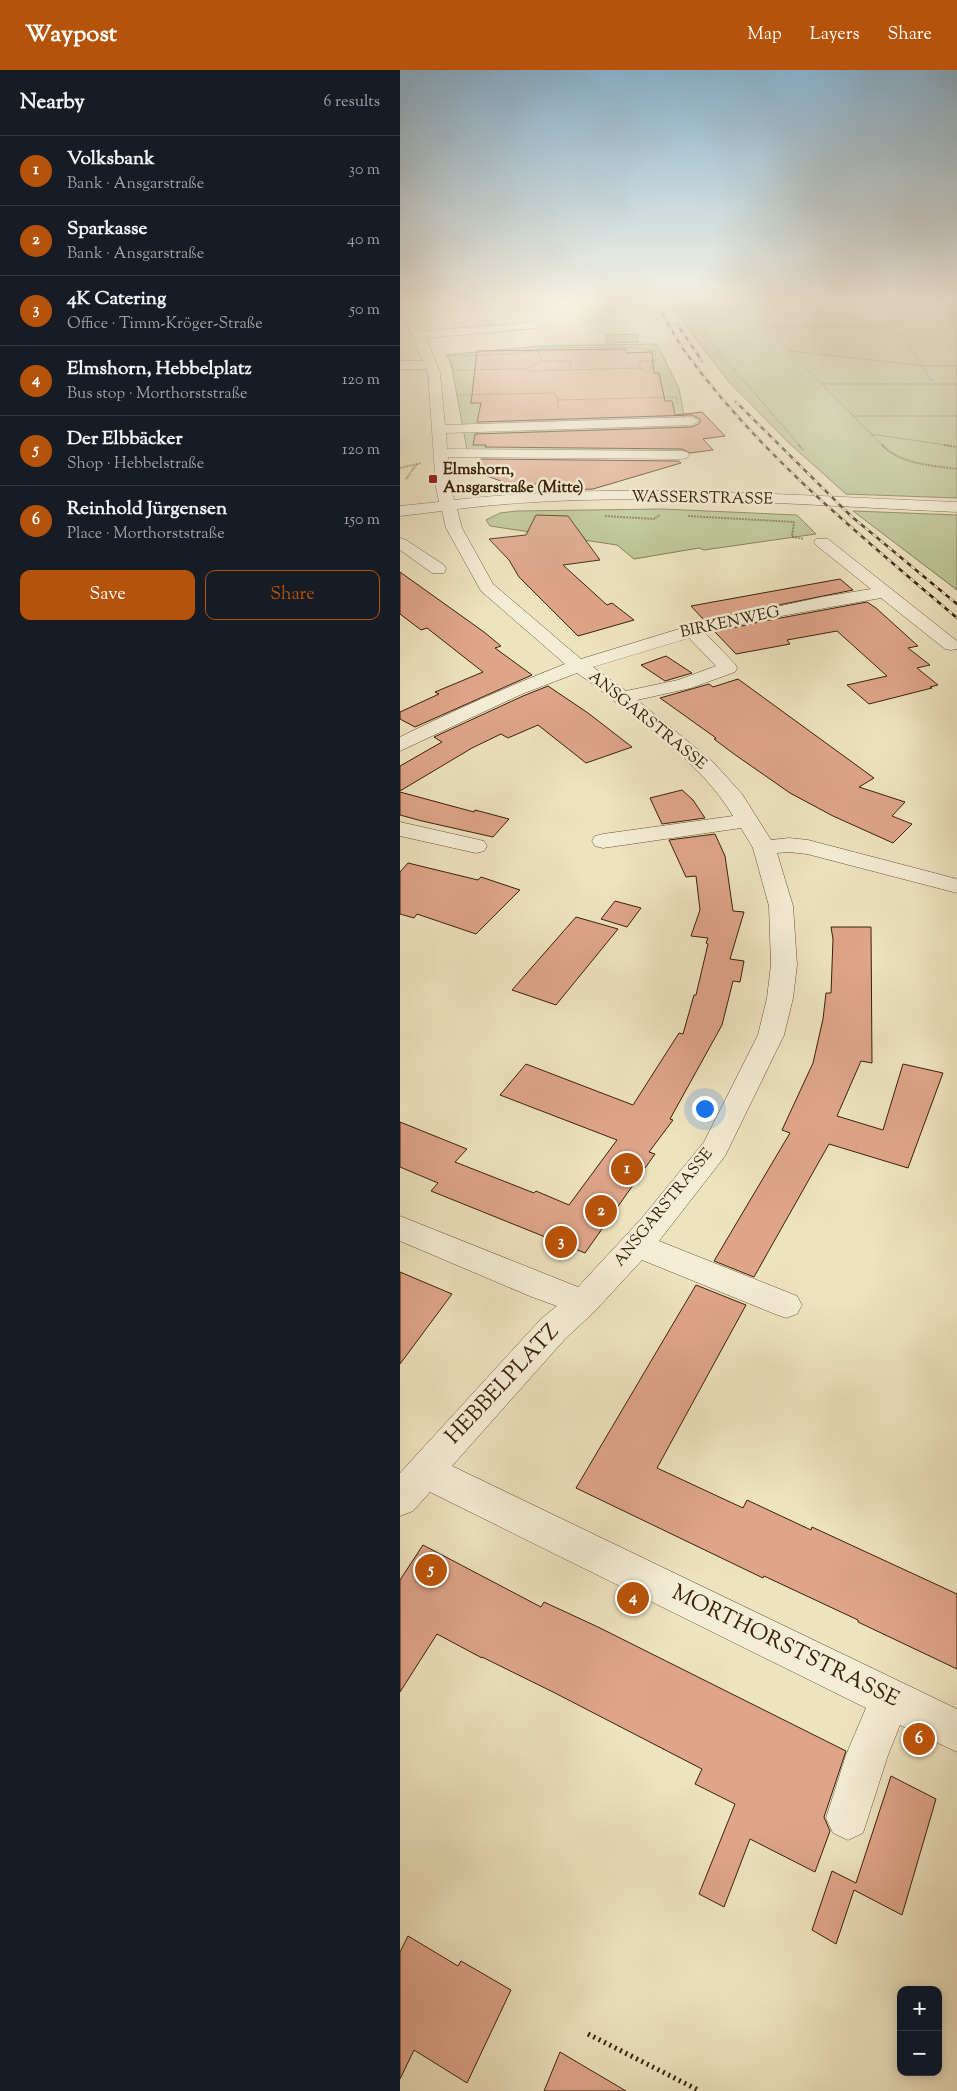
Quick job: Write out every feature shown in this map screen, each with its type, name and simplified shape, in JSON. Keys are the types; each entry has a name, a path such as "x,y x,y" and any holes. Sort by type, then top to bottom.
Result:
{"street":[{"name":"ANSGARSTRASSE","path":"435,394 443,487 448,506 454,528 487,587 577,665 622,698 705,765 734,799 764,848 781,906 784,965 780,998 771,1035 715,1148 653,1227 584,1302"},
{"path":"439,429 692,421"},
{"path":"440,453 682,455"},
{"name":"WASSERSTRASSE","path":"400,511 504,499 579,497 711,498 957,507"},
{"path":"822,542 952,645"},
{"path":"400,543 438,570"},
{"name":"BIRKENWEG","path":"400,745 487,702 577,665 692,630 885,592"},
{"path":"622,698 684,684 728,668 692,630"},
{"path":"603,841 748,820"},
{"path":"400,829 476,846"},
{"path":"764,848 790,845 808,847 957,886"},
{"path":"400,1228 543,1288 584,1302"},
{"path":"637,1245 786,1305"},
{"name":"HEBBELPLATZ","path":"400,1499 553,1329 584,1302"},
{"name":"MORTHORSTSTRASSE","path":"425,1471 957,1731"},
{"path":"848,1818 868,1755 890,1698"}],"path":[{"path":"452,395 515,394"},
{"path":"555,394 558,400 558,417 573,416 574,425"},
{"path":"755,394 803,450"},
{"path":"833,394 891,454 898,458 957,469"},
{"path":"654,397 655,401"},
{"path":"853,416 957,416"},
{"path":"870,434 957,447"},
{"path":"400,468 426,462"},
{"path":"406,479 418,464"},
{"path":"597,516 654,519 660,515 669,515"},
{"path":"686,518 687,516 765,522 794,522 792,537 822,542"},
{"path":"588,2034 700,2091"}],"green space":[{"path":"457,394 680,394 691,452 467,450"},
{"path":"741,394 957,394 957,498 846,494 789,443"},
{"path":"662,509 797,515 816,534 704,550 699,548 634,559 617,545 490,526 486,520 500,513 517,511"},
{"path":"853,511 957,515 957,590"}],"building":[{"path":"472,394 664,394 665,401 672,401 675,415 702,412 725,436 703,439 713,450 690,453 682,449 485,447 486,445 473,445 475,434 692,427 700,423 700,419 692,415 477,422 481,403 471,403"},
{"path":"481,459 679,461 681,463 593,489 549,491 553,484 509,484 476,472"},
{"path":"536,515 568,516 600,560 563,565 607,605 612,603 634,620 578,636 519,577 509,560 489,539 526,535"},
{"path":"400,572 484,632 501,646 495,648 532,675 415,727 400,719 400,712 439,694 435,692 483,672 427,628 421,630 400,614"},
{"path":"840,579 853,590 704,620 691,606"},
{"path":"867,602 918,646 908,648 930,665 917,668 938,685 869,704 847,685 887,676 837,631 787,640 790,644 736,654 715,632 759,622"},
{"path":"666,656 692,673 665,681 641,665"},
{"path":"738,679 874,778 859,787 905,802 892,816 912,824 893,843 833,816 790,793 734,754 714,739 716,738 660,698 709,684 713,687"},
{"path":"548,686 588,713 632,747 586,763 538,725 508,738 501,734 472,748 400,791 400,766 442,742 434,737"},
{"path":"682,790 693,800 705,818 662,824 650,798"},
{"path":"400,792 474,812 475,810 509,819 493,837 422,821 400,815"},
{"path":"715,834 725,856 733,911 744,912 730,959 744,961 740,982 733,981 722,1025 670,1119 673,1120 649,1152 655,1154 585,1253 431,1191 438,1183 400,1167 400,1122 467,1149 455,1162 569,1205 617,1140 500,1095 526,1064 633,1105 679,1033 683,1034 694,995 696,995 708,944 706,943 708,938 691,936 700,910 696,876 686,877 669,840"},
{"path":"408,863 478,880 481,877 520,890 476,934 417,914 414,918 400,914 400,872"},
{"path":"615,901 641,908 627,927 601,919"},
{"path":"576,917 618,929 556,1005 512,990"},
{"path":"831,927 871,927 872,1063 861,1061 837,1116 883,1130 903,1064 943,1073 908,1168 829,1144 754,1277 714,1261 790,1133 782,1130 813,1063 823,1019 826,993 831,993 833,939"},
{"path":"400,1272 452,1294 400,1364"},
{"path":"696,1285 746,1305 657,1468 743,1508 747,1500 811,1530 812,1527 957,1594 957,1669 858,1622 858,1620 764,1576 763,1578 576,1488"},
{"path":"423,1545 541,1607 544,1602 598,1627 846,1751 824,1817 830,1831 815,1872 750,1839 724,1907 699,1894 735,1804 695,1784 702,1769 437,1634 400,1692 400,1580"},
{"path":"891,1776 936,1799 902,1915 854,1890 836,1944 812,1930 832,1871 856,1883"},
{"path":"408,1936 458,1966 461,1961 511,1990 467,2083 414,2050 400,2079 400,1952"},
{"path":"560,2052 626,2091 544,2091"}],"railway":[{"path":"719,394 746,426 813,493 957,618"},
{"path":"736,402 851,516 957,604"}],"place":[{"name":"Elmshorn, Ansgarstraße (Mitte)","path":"433,479"},
{"name":"Volksbank","path":"627,1169"},
{"name":"Sparkasse","path":"601,1211"},
{"name":"4K Catering","path":"561,1242"},
{"name":"Der Elbbäcker","path":"431,1570"},
{"name":"Elmshorn, Hebbelplatz","path":"633,1598"},
{"name":"Reinhold Jürgensen","path":"919,1739"}]}
